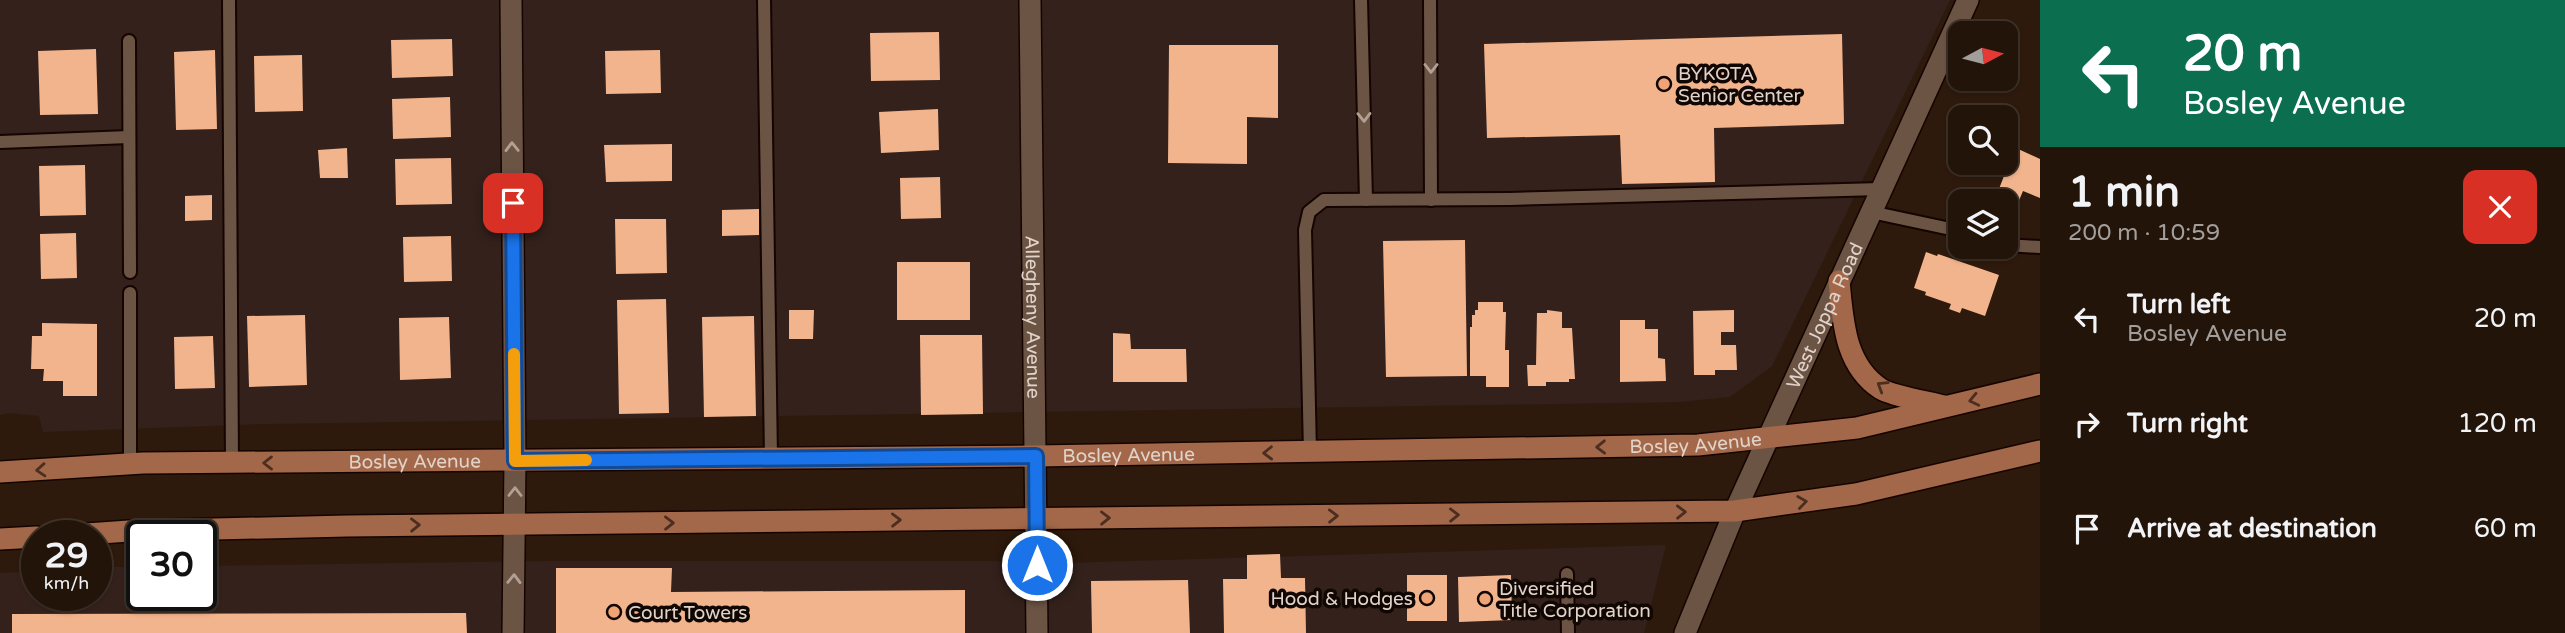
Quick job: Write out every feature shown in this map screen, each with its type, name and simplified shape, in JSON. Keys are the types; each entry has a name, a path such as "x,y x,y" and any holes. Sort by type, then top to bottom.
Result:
{"main road":[{"path":"1839,281 1844,332 1854,358 1865,373 1882,390 1946,406"},
{"name":"Bosley Avenue","path":"0,472 130,464 1036,456 1698,445 1857,428 2040,384"},
{"path":"112,533 514,524 1735,511 1856,495 2040,451"},
{"path":"0,540 21,538"}],"street":[{"path":"511,0 515,461 513,633"},
{"name":"Allegheny Avenue","path":"1030,0 1037,633"},
{"name":"West Joppa Road","path":"1685,633 1735,511 1968,0"}],"lane":[{"path":"229,0 233,463"},
{"path":"764,0 771,458"},
{"path":"1361,0 1366,200"},
{"path":"1430,0 1432,200"},
{"path":"129,41 130,272"},
{"path":"0,142 129,137"},
{"path":"1310,452 1305,230 1308,212 1324,200 1432,200 1881,189"},
{"path":"1871,212 1948,228"},
{"path":"2018,246 2040,247"},
{"path":"130,293 130,464"},
{"path":"1567,574 1568,633"}],"shaded area":[{"path":"0,0 1950,0 1772,366 1730,397 1678,402 264,424 43,432 39,416 10,413 0,415"},
{"path":"1666,545 1644,633 0,633 0,573 21,572 21,611 112,611 112,567 126,567 126,611 217,611 217,566 553,561 1066,563"}],"building":[{"path":"939,32 940,80 871,81 870,33"},
{"name":"BYKOTA Senior Center","path":"1842,34 1844,124 1714,128 1715,182 1622,184 1620,135 1487,138 1484,44"},
{"path":"452,39 453,76 392,78 391,40"},
{"path":"1169,45 1278,45 1278,118 1247,117 1247,164 1168,163"},
{"path":"96,49 98,114 40,115 38,51"},
{"path":"215,50 217,129 176,130 174,52"},
{"path":"660,50 661,93 606,94 605,51"},
{"path":"302,55 303,111 255,112 254,56"},
{"path":"450,97 451,137 393,139 392,99"},
{"path":"938,109 939,150 881,153 879,112"},
{"path":"672,144 672,181 606,182 604,145"},
{"path":"347,148 348,178 320,178 318,150"},
{"path":"2018,149 2040,159 2040,198 2023,191 2018,203 2018,189 1999,189 2004,176 2002,175 2018,175"},
{"path":"451,158 452,204 396,205 395,159"},
{"path":"85,165 86,215 40,216 39,166"},
{"path":"940,177 941,218 901,219 900,178"},
{"path":"212,195 212,220 185,221 185,196"},
{"path":"759,209 759,235 722,236 722,210"},
{"path":"615,219 666,219 667,273 616,274"},
{"path":"76,233 77,278 41,279 40,234"},
{"path":"451,236 452,281 404,282 403,237"},
{"path":"1465,240 1467,376 1386,377 1383,241"},
{"path":"1926,252 1999,275 1985,316 1962,308 1960,313 1949,309 1951,304 1914,288"},
{"path":"897,262 970,262 970,320 897,320"},
{"path":"666,299 669,413 619,414 617,300"},
{"path":"1478,302 1503,302 1503,312 1506,312 1505,350 1509,350 1509,387 1486,387 1486,376 1470,376 1470,327 1472,315 1478,310"},
{"path":"789,310 814,310 813,339 789,339"},
{"path":"1547,310 1562,312 1562,328 1572,328 1575,379 1569,379 1569,382 1546,382 1546,386 1528,386 1527,365 1536,365 1537,313 1547,313"},
{"path":"1734,310 1734,332 1721,332 1721,345 1736,345 1737,370 1715,370 1715,375 1694,375 1693,311"},
{"path":"305,315 307,385 249,387 247,316"},
{"path":"754,316 756,416 704,417 702,317"},
{"path":"449,317 451,378 400,380 399,318"},
{"path":"1620,320 1645,320 1645,329 1658,329 1658,358 1665,359 1666,381 1620,382"},
{"path":"42,323 97,324 97,396 63,396 63,381 43,381 44,369 31,369 32,336 42,336"},
{"path":"1113,333 1130,334 1131,349 1186,349 1187,382 1113,382"},
{"path":"920,335 982,335 983,414 921,415"},
{"path":"213,336 215,388 175,389 174,337"},
{"path":"1280,554 1281,578 1305,578 1306,633 1224,633 1223,579 1247,579 1247,555"},
{"path":"556,568 672,568 671,592 965,590 965,633 556,633"},
{"name":"Hood & Hodges","path":"1407,575 1447,575 1447,621 1407,621"},
{"name":"Diversified Title Corporation","path":"1511,575 1512,620 1459,622 1458,577"},
{"path":"1188,580 1190,633 1092,633 1091,581"},
{"path":"466,613 467,633 12,633 12,614"}],"slow traffic":[{"path":"514,354 515,461 586,460"}],"place":[{"name":"BYKOTA Senior Center","path":"1664,84"},
{"name":"Hood & Hodges","path":"1427,598"},
{"name":"Diversified Title Corporation","path":"1485,599"},
{"name":"Court Towers","path":"614,612"}],"route":[{"path":"513,203 515,461 1036,456 1037,565"}]}
